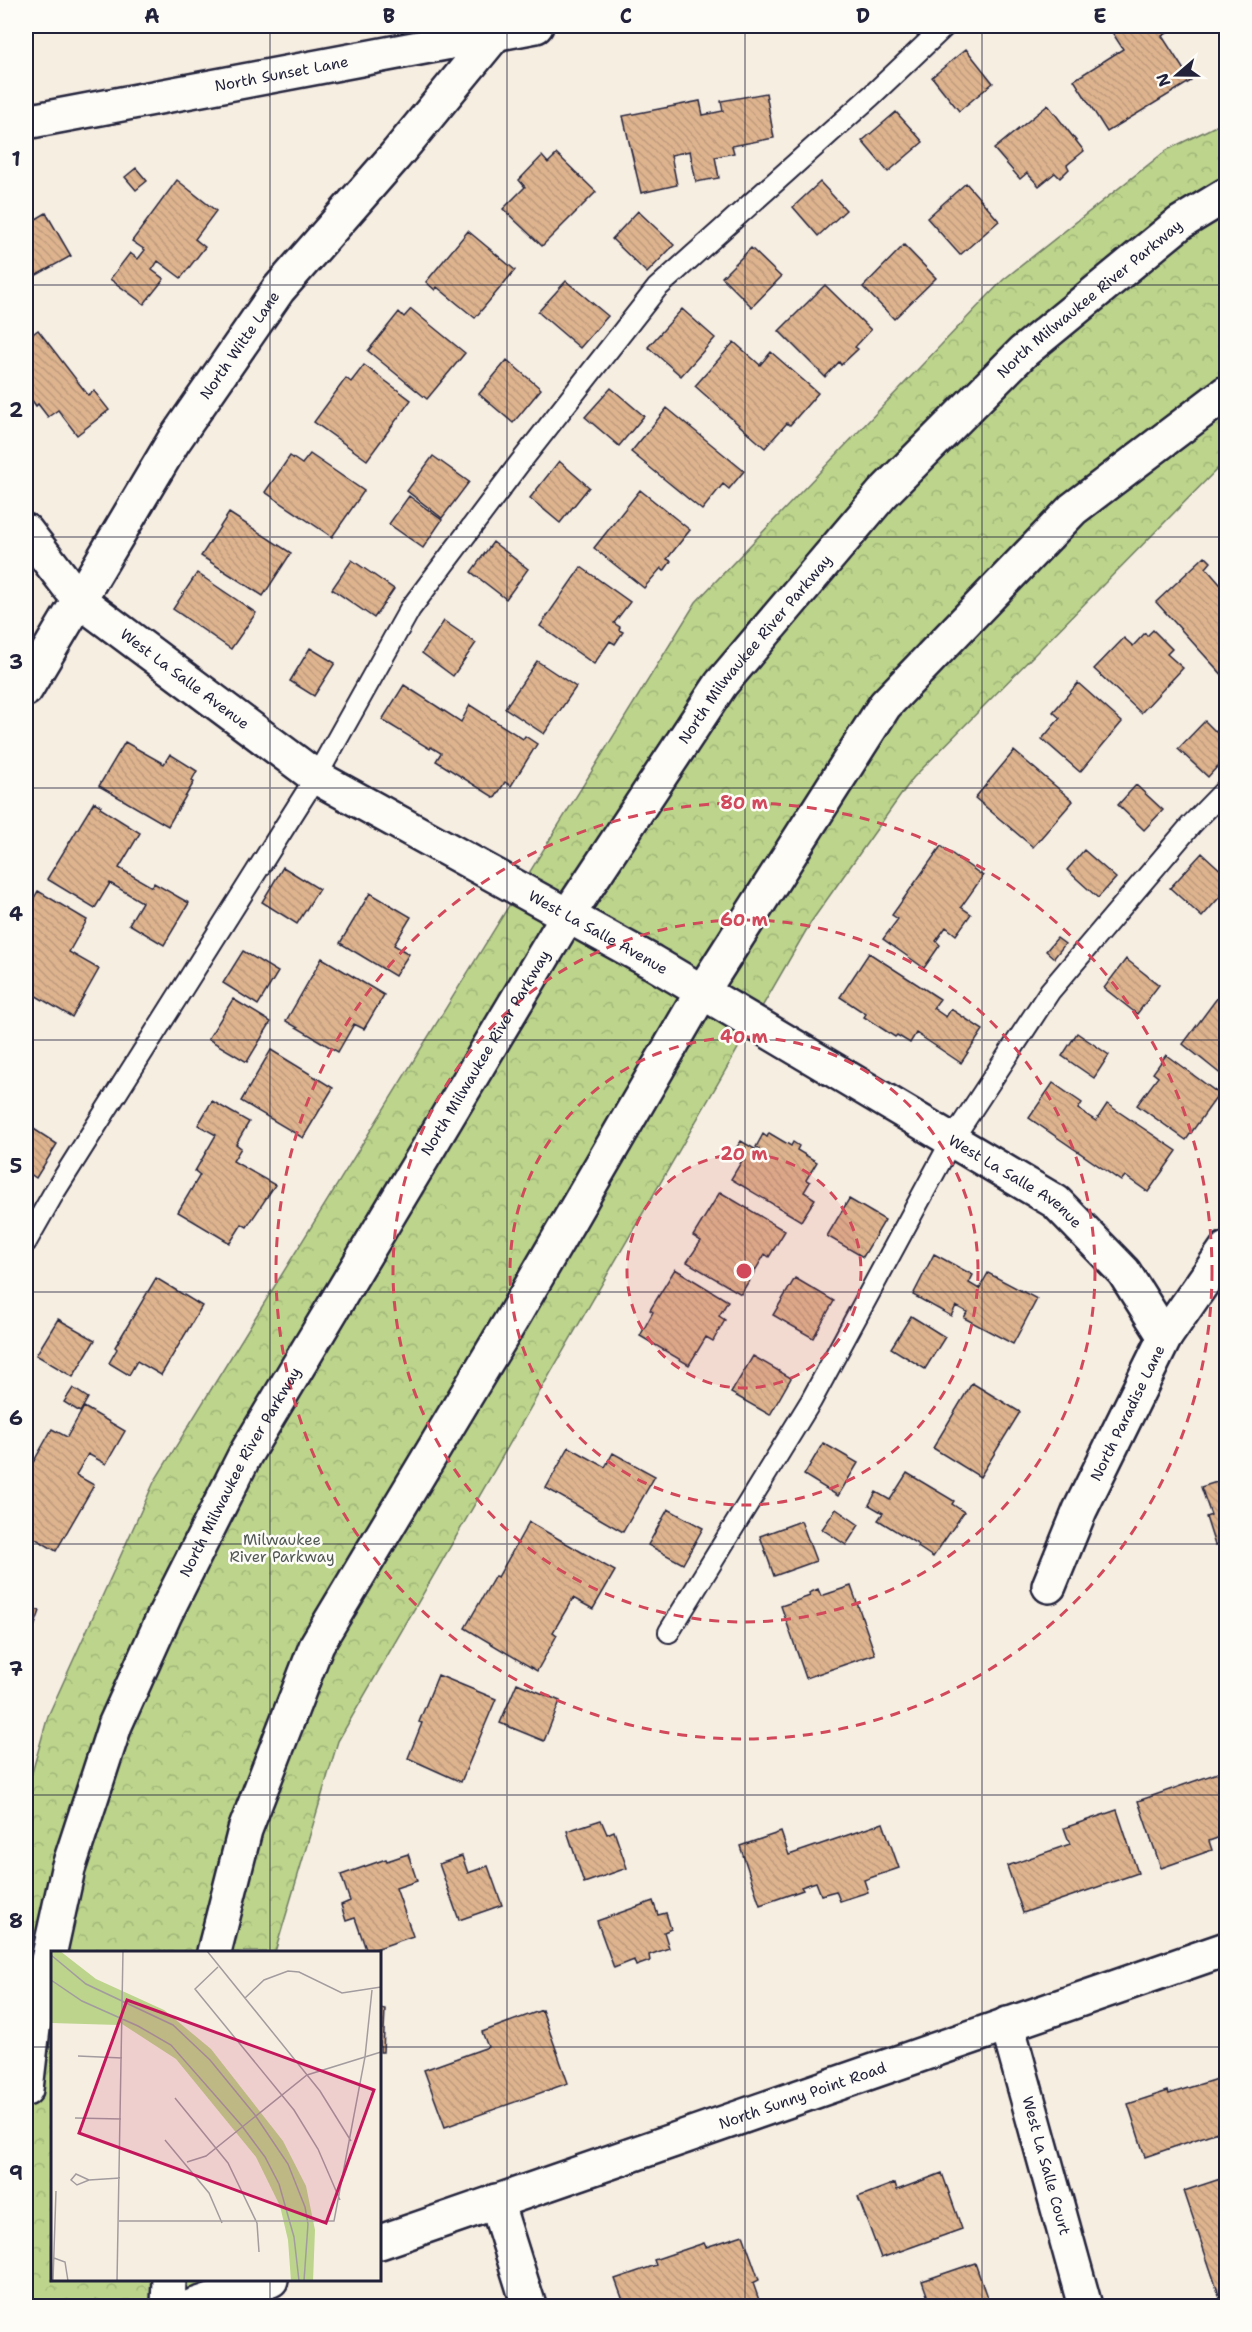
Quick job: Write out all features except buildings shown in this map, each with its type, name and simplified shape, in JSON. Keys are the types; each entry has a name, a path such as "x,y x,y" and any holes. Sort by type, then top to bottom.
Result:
{"street":[{"name":"North Sunset Lane","path":"26,122 536,26"},
{"name":"North Witte Lane","path":"26,689 173,442 278,290 395,156 497,32"},
{"name":"North Milwaukee River Parkway","path":"26,2089 33,2028 68,1869 116,1725 161,1624 245,1455 568,915 721,684 882,494 1023,352 1180,223 1227,195"},
{"path":"215,1951 245,1830 317,1644 515,1314 702,992 885,705 1073,508 1227,393"},
{"name":"West La Salle Avenue","path":"26,531 79,600 316,777 568,915 1056,1202 1124,1272 1165,1337"},
{"name":"North Paradise Lane","path":"1049,1586 1080,1510 1165,1337 1227,1249"},
{"name":"North Sunny Point Road","path":"381,2242 1227,1949"},
{"name":"West La Salle Court","path":"1007,2024 1085,2307"},
{"path":"496,2201 530,2307"},
{"path":"168,2307 170,2281"},
{"path":"193,2307 268,2281"}],"lane":[{"path":"26,1242 68,1170 316,777 410,609 519,464 657,288 871,96 945,26"},
{"path":"669,1632 811,1401 952,1140 1050,991 1191,825 1227,789"}],"green space":[{"name":"Milwaukee River Parkway","path":"1226,121 1226,460 913,778 811,922 338,1741 275,1951 51,1951 51,2281 213,2281 209,2306 26,2306 26,1794 48,1716 154,1482 696,602 1003,280 1167,150"}]}
